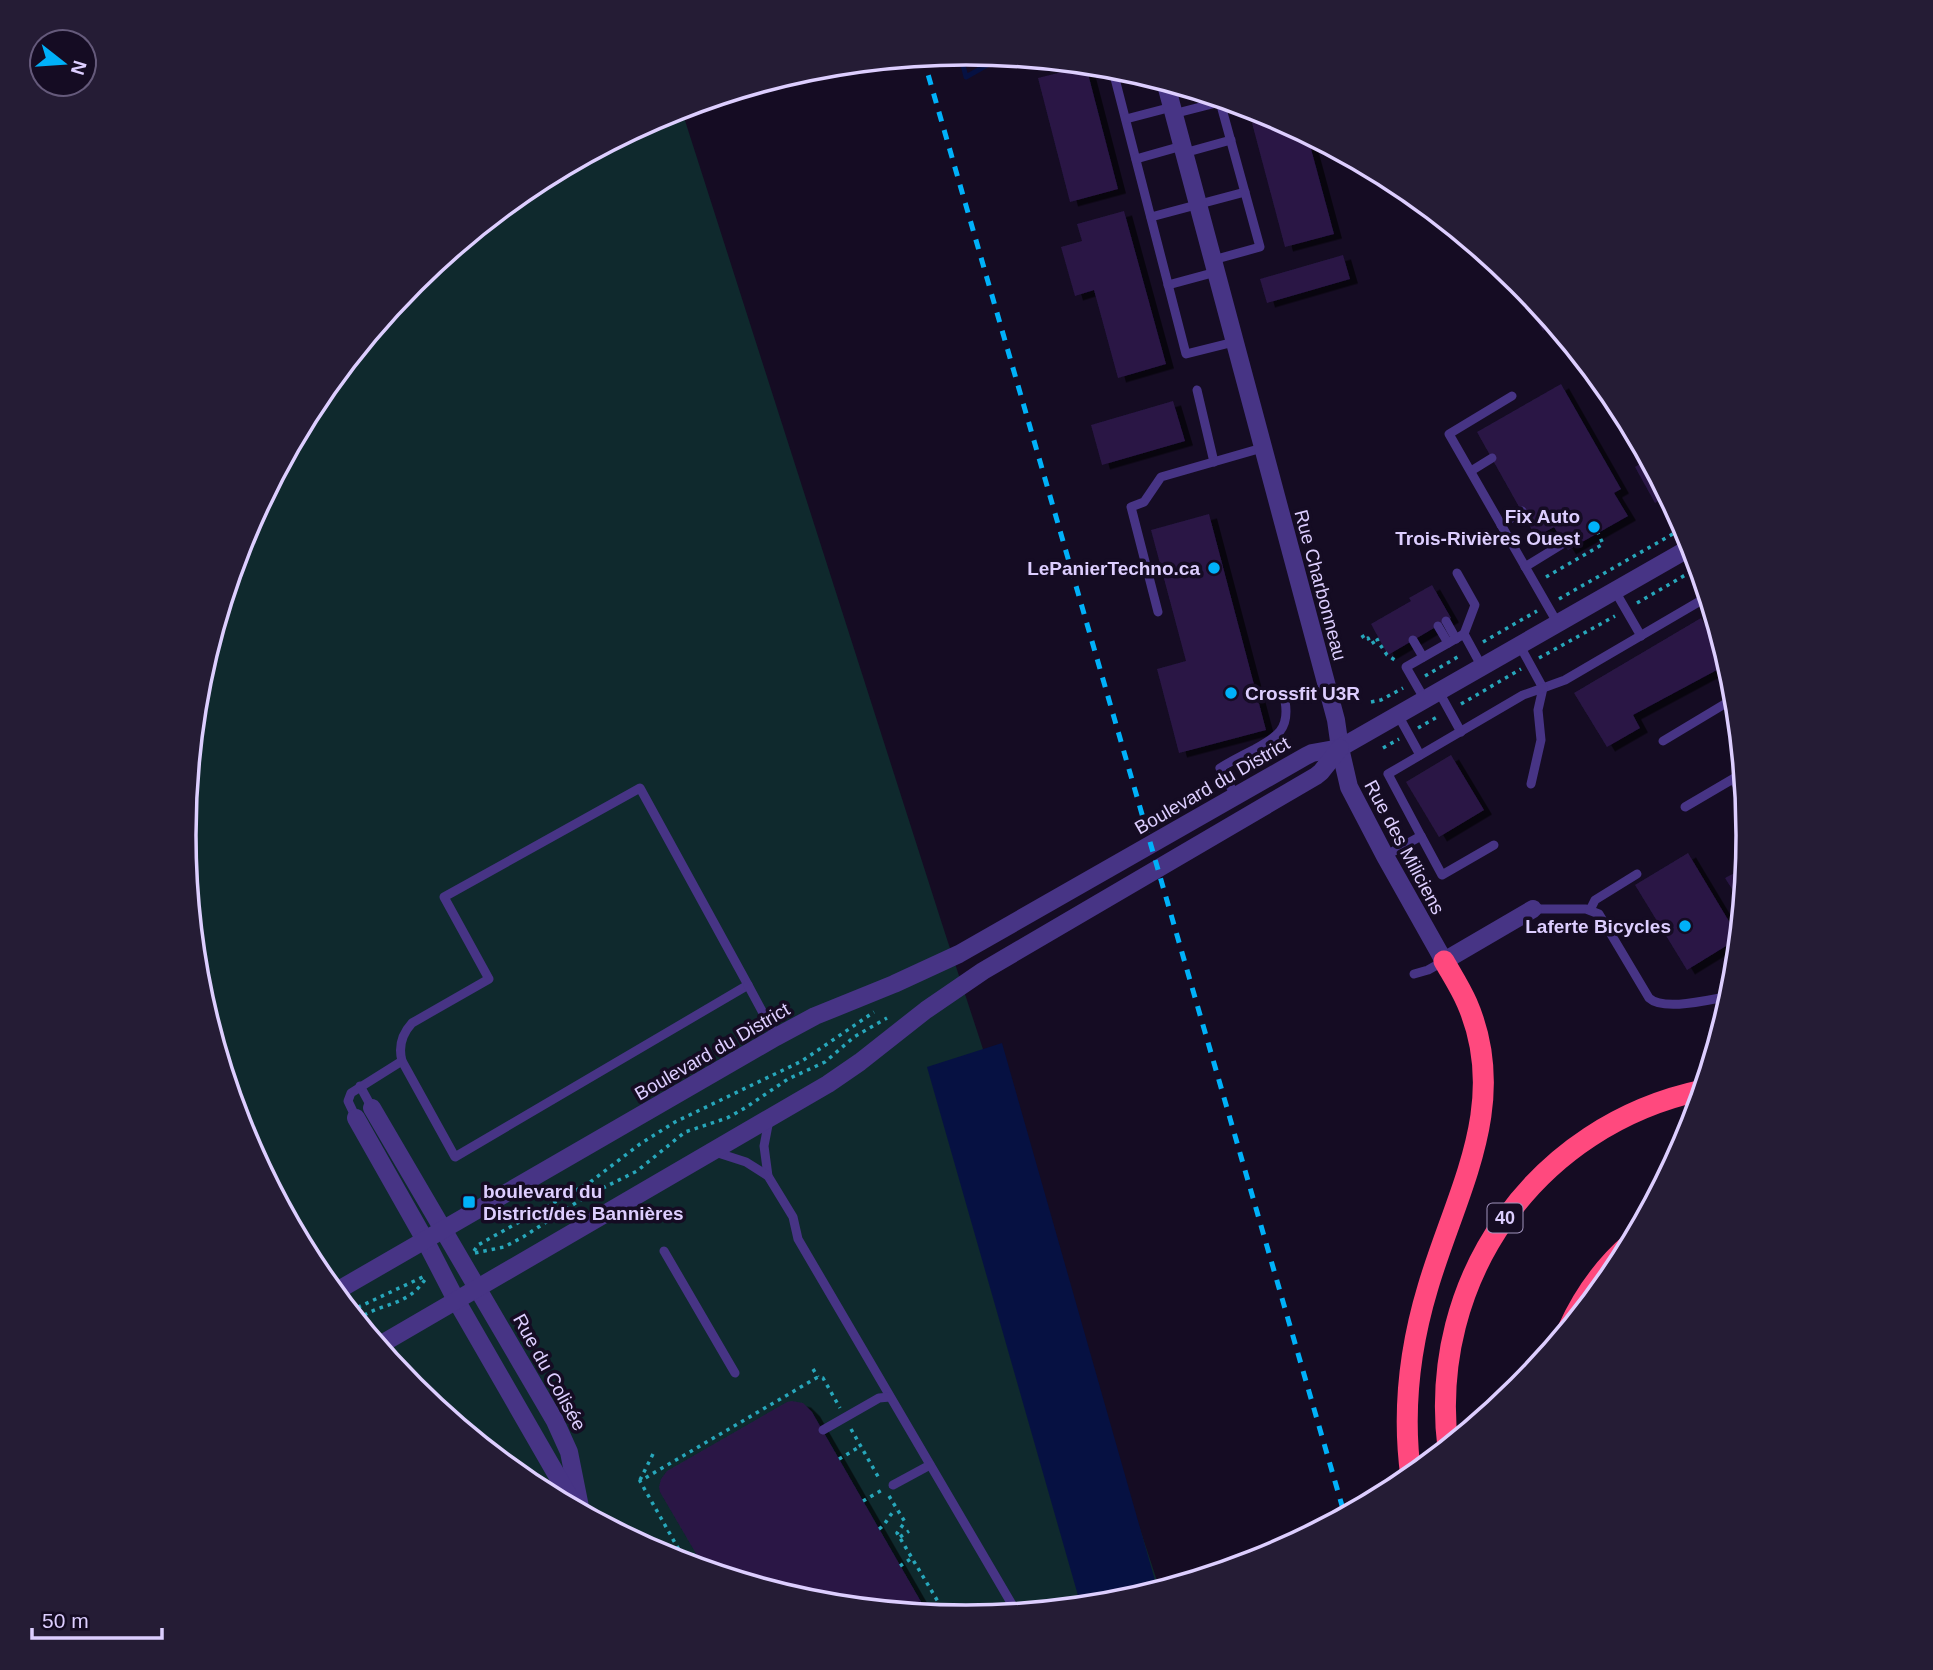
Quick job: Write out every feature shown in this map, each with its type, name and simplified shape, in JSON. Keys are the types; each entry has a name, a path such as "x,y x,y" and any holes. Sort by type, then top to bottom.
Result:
{"highway":[{"path":"1410,1464 1406,1409 1413,1347 1428,1286 1474,1156 1484,1095 1477,1033 1467,1002 1444,961"},
{"name":"40","path":"1447,1436 1446,1382 1457,1316 1479,1262 1510,1210 1554,1163 1590,1136 1645,1107 1692,1093"}],"street":[{"name":"Rue Charbonneau","path":"1168,92 1336,720 1340,748"},
{"path":"386,1341 842,1075 926,1010 983,971 1316,776 1340,748 1683,552"},
{"name":"Boulevard du District","path":"343,1287 776,1037 816,1016 959,954 1312,753 1340,748"},
{"name":"Rue des Miliciens","path":"1340,748 1346,781 1444,961"},
{"path":"1444,961 1533,909"},
{"name":"Rue du Colisée","path":"372,1108 549,1408 569,1452 577,1499"},
{"name":"Rue du Colisée","path":"356,1118 425,1240 434,1273 456,1300 569,1495"}],"lane":[{"path":"1115,80 1186,354 1234,342"},
{"path":"1126,119 1206,103"},
{"path":"1168,285 1260,247 1222,109"},
{"path":"1136,159 1231,140"},
{"path":"1151,217 1245,192"},
{"path":"1196,390 1214,462"},
{"path":"1513,396 1449,434 1558,624"},
{"path":"1158,612 1131,507 1144,502 1161,477 1262,448"},
{"path":"1471,471 1492,458"},
{"path":"1501,524 1522,511"},
{"path":"1525,567 1564,543"},
{"path":"1457,573 1475,605 1456,639 1406,667 1461,732"},
{"path":"1615,591 1641,636"},
{"path":"1494,845 1442,875 1388,774 1522,695 1565,680 1700,601"},
{"path":"1442,624 1482,667"},
{"path":"1413,640 1423,657"},
{"path":"1520,646 1542,688 1538,710 1541,740 1531,784"},
{"path":"1235,795 1220,768 1275,737 1286,718 1285,701"},
{"path":"1663,741 1725,704"},
{"path":"1398,715 1420,755"},
{"path":"1685,807 1733,779 1735,782"},
{"path":"748,985 455,1157 402,1061 400,1044 405,1031 412,1023 489,979 444,897 639,788 748,985 776,1037"},
{"path":"1385,856 1421,836"},
{"path":"1590,910 1595,900 1636,874"},
{"path":"1533,909 1590,910 1599,914 1653,1001 1668,1005 1719,998"},
{"path":"1414,974 1444,961"},
{"path":"356,1118 348,1098 351,1093 402,1061"},
{"path":"360,1086 372,1108"},
{"path":"769,1119 764,1146 768,1176 793,1217 798,1239 1012,1604"},
{"path":"713,1151 740,1160 768,1176"},
{"path":"664,1251 734,1373"},
{"path":"823,1430 879,1398 890,1396"},
{"path":"889,1487 930,1465"}],"path":[{"path":"1535,584 1603,544 1598,533"},
{"path":"1559,599 1675,533"},
{"path":"1635,604 1690,572"},
{"path":"1501,632 1536,612"},
{"path":"1548,653 1617,614"},
{"path":"1357,644 1364,637 1368,638 1371,644 1378,639 1387,655"},
{"path":"1426,675 1464,653"},
{"path":"1458,705 1512,674"},
{"path":"1371,702 1381,701 1404,687"},
{"path":"1425,724 1440,716"},
{"path":"1383,748 1394,742"},
{"path":"478,1245 589,1183 640,1144 675,1122 802,1061 849,1027 880,1009"},
{"path":"481,1252 504,1247 523,1237 585,1197 643,1167 685,1132 719,1121 745,1108 794,1076 829,1059 854,1037 894,1014"},
{"path":"358,1307 434,1273"},
{"path":"364,1315 405,1299 422,1284"},
{"path":"813,1369 818,1377 822,1378 841,1410"},
{"path":"640,1481 818,1377"},
{"path":"850,1428 889,1487 905,1522 897,1533 942,1605"},
{"path":"839,1459 861,1446"},
{"path":"640,1481 653,1454"},
{"path":"640,1481 678,1549"},
{"path":"863,1501 889,1487"},
{"path":"879,1529 897,1509"},
{"path":"900,1537 909,1531"},
{"path":"900,1566 912,1558"}],"green space":[{"path":"684,119 944,930 1157,1581 1067,1599 1017,1604 916,1604 866,1599 767,1579 719,1564 672,1547 581,1502 498,1446 422,1380 387,1343 355,1304 299,1220 255,1130 237,1083 222,1034 203,936 196,835 198,785 203,734 222,636 237,587 276,494 299,450 355,366 422,290 498,224 539,195 626,144"}],"shaded area":[{"path":"1002,1043 1155,1581 1078,1597 927,1067"}],"building":[{"path":"1066,71 1088,75 1118,189 1070,202 1038,78"},
{"path":"1252,123 1261,123 1310,146 1334,234 1285,247"},
{"path":"1124,211 1166,364 1118,378 1094,290 1075,296 1061,247 1082,241 1077,224"},
{"path":"1343,255 1350,279 1267,303 1260,279"},
{"path":"1530,310 1547,328 1543,331"},
{"path":"1561,384 1621,489 1614,493 1628,516 1568,550 1554,527 1536,537 1477,432"},
{"path":"1173,401 1185,441 1102,465 1091,425"},
{"path":"1641,463 1660,500 1655,503 1635,467"},
{"path":"1209,514 1266,730 1179,753 1157,669 1186,661 1151,530"},
{"path":"1432,585 1451,618 1388,655 1371,624 1411,601 1409,598"},
{"path":"1701,618 1710,634 1718,669 1633,715 1640,728 1607,747 1574,693"},
{"path":"1451,755 1484,810 1439,837 1406,782"},
{"path":"1688,853 1731,925 1729,944 1687,970 1635,885"},
{"path":"1736,872 1734,893 1725,878"},
{"path":"787,1402 803,1403 812,1412 922,1604 866,1599 816,1590 767,1579 698,1556 660,1492 661,1479 667,1471"}],"waterway":[{"path":"963,65 966,77 986,65"}],"railway":[{"path":"926,66 1342,1507"}],"place":[{"name":"Fix Auto Trois-Rivières Ouest","path":"1594,527"},
{"name":"LePanierTechno.ca","path":"1214,568"},
{"name":"Crossfit U3R","path":"1231,693"},
{"name":"Laferte Bicycles","path":"1685,926"},
{"name":"boulevard du District/des Bannières","path":"469,1202"}]}
